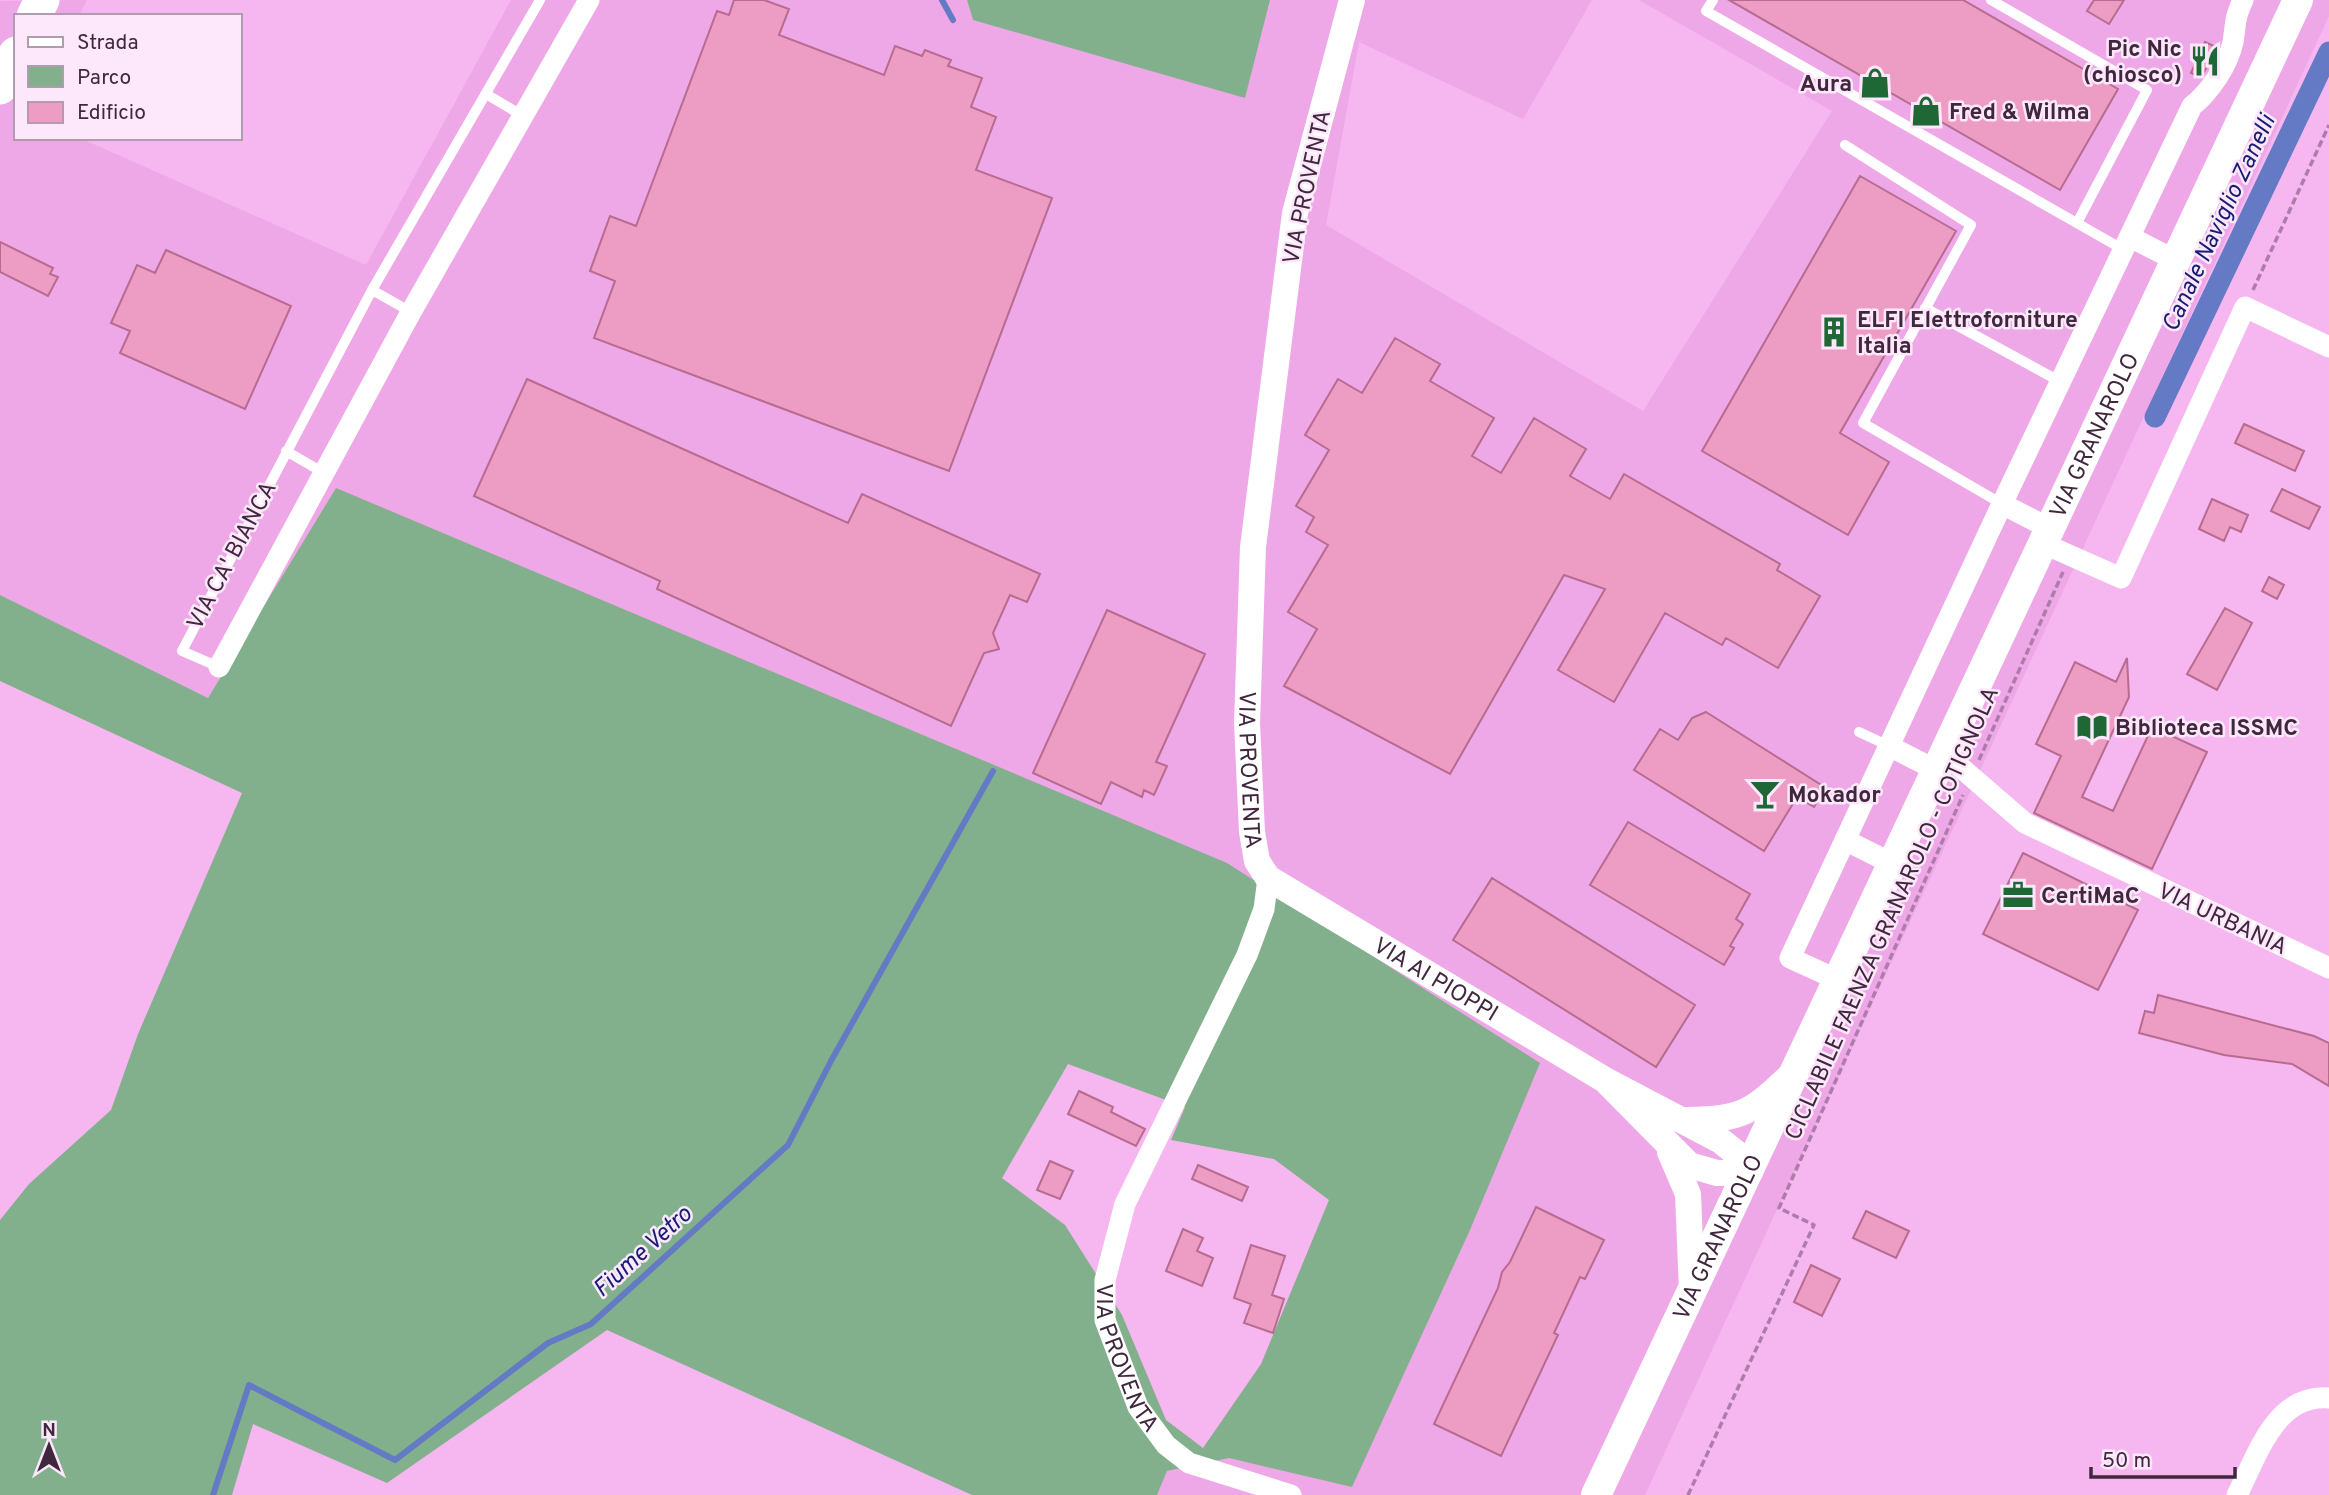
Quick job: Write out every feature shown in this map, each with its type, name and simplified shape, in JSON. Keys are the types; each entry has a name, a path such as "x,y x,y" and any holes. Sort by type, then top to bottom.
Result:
{"main road":[{"name":"VIA GRANAROLO","path":"1596,1495 1750,1172 1836,979 2298,0"},
{"path":"0,87 14,58"}],"street":[{"name":"VIA CA' BIANCA","path":"219,667 411,312 589,0"},
{"name":"VIA PROVENTA","path":"1292,1495 1188,1463 1166,1446 1138,1407 1105,1320 1105,1280 1125,1204 1247,955 1264,909 1268,878 1257,861 1248,776 1247,687 1252,547 1295,213 1352,0"},
{"path":"1836,979 1790,958 2192,106 2208,93 2233,43 2234,19 2243,0"},
{"path":"2127,244 2175,260"},
{"path":"2245,307 2329,346"},
{"name":"VIA GRANAROLO","path":"2003,504 2071,555 2121,578 2245,307"},
{"name":"VIA URBANIA","path":"1889,746 1940,761 1971,778 2025,822 2329,968"},
{"path":"1845,840 1891,863"},
{"name":"VIA AI PIOPPI","path":"1268,878 1605,1080 1686,1120 1737,1153 1750,1172 1731,1174 1699,1170 1689,1165 1605,1080"},
{"name":"VIA AI PIOPPI","path":"1686,1120 1722,1120 1745,1114 1796,1071"},
{"name":"VIA AI PIOPPI","path":"1665,1141 1688,1194 1692,1294"},
{"path":"2236,1495 2275,1420 2293,1406 2318,1397 2329,1398"}],"lane":[{"name":"VIA CA' BIANCA","path":"219,667 181,651 372,290 540,0"},
{"path":"1713,0 1706,11 2077,223 2127,244"},
{"path":"1991,0 2147,90 2077,223"},
{"path":"486,94 523,116"},
{"path":"1845,145 1971,225 1863,423 2003,504"},
{"path":"372,290 411,312"},
{"path":"1925,308 2061,382"},
{"path":"286,451 324,473"},
{"path":"1859,732 1889,746"}],"path":[{"path":"2245,307 2329,125"},
{"name":"CICLABILE FAENZA GRANAROLO - COTIGNOLA","path":"1688,1495 1814,1226 1779,1208 2071,555"}],"shaded area":[{"path":"87,0 80,14 14,14 14,140 85,140 366,265 511,0 967,0 973,20 1245,97 1270,0 1592,0 1523,119 1359,42 1326,225 1643,411 1832,111 1639,0 2329,0 2329,16 1645,1495 1157,1495 1167,1471 1229,1458 1352,1486 1470,1230 336,488 208,698 0,595 0,1"}],"green space":[{"path":"967,0 1270,0 1245,98 973,20"},
{"path":"336,488 1227,863 1540,1063 1470,1230 1352,1487 1229,1458 1167,1471 1157,1495 972,1495 607,1330 387,1483 253,1424 232,1495 0,1495 0,1220 29,1184 111,1110 138,1034 242,793 0,681 0,595 208,698","holes":["1068,1064 1185,1107 1171,1140 1274,1159 1329,1200 1261,1364 1203,1448 1166,1420 1122,1315 1065,1225 1002,1178"]}],"building":[{"path":"734,0 764,0 789,9 779,35 884,75 895,46 922,56 925,50 951,60 948,66 982,78 971,107 996,117 976,170 1052,198 949,471 594,338 615,281 590,271 610,216 636,226 717,11 729,15"},
{"path":"1729,0 1963,0 2118,89 2060,190"},
{"path":"2094,0 2124,0 2109,24 2087,11"},
{"path":"2205,42 2218,48 2201,77 2191,73"},
{"name":"ELFI Elettroforniture Italia","path":"1860,176 1956,231 1840,433 1889,462 1848,535 1702,451"},
{"path":"0,242 53,268 50,274 58,277 48,296 0,272"},
{"path":"166,250 291,306 245,409 120,353 130,331 111,323 137,265 155,273"},
{"path":"1395,338 1440,364 1430,381 1494,418 1472,456 1501,473 1534,418 1586,449 1570,476 1610,499 1624,474 1780,564 1777,570 1820,596 1778,668 1726,638 1722,645 1665,613 1614,702 1558,670 1605,589 1564,575 1450,774 1284,686 1317,629 1288,612 1328,545 1306,532 1314,517 1296,506 1329,450 1305,435 1338,379 1362,393"},
{"path":"527,379 848,523 862,494 1040,574 1027,602 1010,595 993,633 999,649 984,653 951,726 657,589 660,581 474,496"},
{"path":"2244,424 2304,451 2295,471 2235,443"},
{"path":"2282,489 2320,507 2309,529 2271,511"},
{"path":"2212,499 2248,515 2241,532 2230,527 2224,541 2199,529"},
{"path":"2269,577 2284,585 2277,599 2262,591"},
{"path":"2225,608 2252,623 2217,690 2187,674"},
{"path":"1107,610 1205,654 1156,762 1167,766 1154,795 1144,790 1142,797 1111,782 1101,804 1033,773"},
{"path":"2127,658 2129,697 2082,797 2113,811 2152,727 2207,752 2152,869 2034,813 2061,756 2036,744 2075,662 2116,682"},
{"path":"1706,712 1826,788 1814,807 1797,797 1764,851 1634,770 1660,729 1678,740 1692,718"},
{"path":"1628,822 1750,894 1736,919 1743,924 1730,946 1734,948 1724,965 1590,885"},
{"path":"2023,853 2138,910 2098,990 1983,934"},
{"path":"1492,878 1695,1005 1656,1067 1453,940"},
{"path":"2158,995 2314,1036 2329,1043 2329,1086 2292,1064 2224,1055 2139,1033 2145,1011 2154,1013"},
{"path":"1079,1091 1113,1107 1111,1112 1145,1129 1136,1146 1068,1114"},
{"path":"1050,1161 1073,1171 1060,1199 1037,1190"},
{"path":"1198,1165 1248,1187 1242,1201 1192,1179"},
{"path":"1536,1207 1604,1240 1585,1279 1580,1277 1554,1333 1558,1335 1501,1456 1434,1424 1498,1288 1502,1272 1510,1262"},
{"path":"1866,1211 1909,1231 1896,1258 1853,1238"},
{"path":"1183,1229 1203,1238 1197,1251 1213,1258 1202,1286 1166,1271"},
{"path":"1251,1245 1285,1256 1272,1295 1284,1299 1273,1333 1244,1323 1251,1304 1234,1298"},
{"path":"1811,1265 1840,1279 1822,1316 1794,1302"}],"waterway":[{"name":"Fiume Vetro","path":"942,0 953,20"},
{"name":"Canale Naviglio Zanelli","path":"2155,417 2329,52"},
{"name":"Fiume Vetro","path":"213,1495 249,1385 395,1460 548,1343 591,1324 788,1145 831,1061 993,771"}],"place":[{"name":"Pic Nic (chiosco)","path":"2205,61"},
{"name":"Aura","path":"1875,83"},
{"name":"Fred & Wilma","path":"1926,111"},
{"name":"ELFI Elettroforniture Italia","path":"1834,332"},
{"name":"Biblioteca ISSMC","path":"2092,727"},
{"name":"Mokador","path":"1765,794"},
{"name":"CertiMaC","path":"2018,895"}]}
